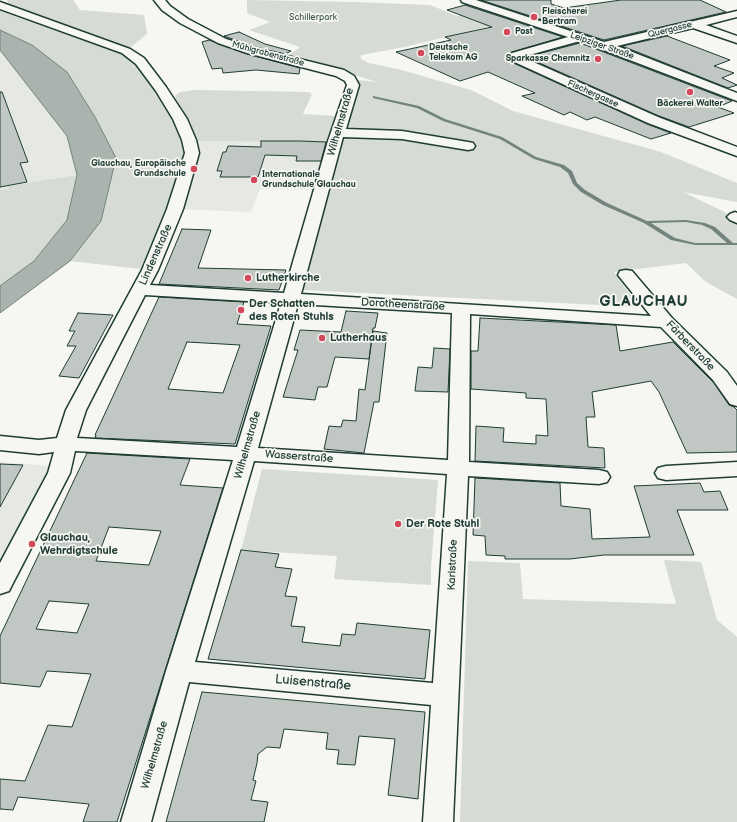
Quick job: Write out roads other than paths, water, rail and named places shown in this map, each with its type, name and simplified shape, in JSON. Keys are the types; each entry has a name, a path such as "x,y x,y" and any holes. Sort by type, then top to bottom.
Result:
{"street":[{"name":"Mühlgrabenstraße","path":"159,0 166,8 184,21 222,41 251,52 340,73"},
{"name":"Leipziger Straße","path":"466,0 603,45 737,97"},
{"name":"Lindenstraße","path":"0,5 126,51 140,61 162,90 180,119 189,140 192,153 175,209 140,290 76,410 65,444 64,456 59,473 0,584"},
{"name":"Quergasse","path":"603,45 609,45 737,14"},
{"path":"693,24 737,40"},
{"name":"Fischergasse","path":"578,38 516,55 514,58 653,120 737,152"},
{"name":"Wilhelmstraße","path":"136,822 179,671 225,525 353,85 350,79 340,73"},
{"path":"338,133 402,135 468,146"},
{"name":"Färberstraße","path":"626,275 666,322 728,380 737,400"},
{"name":"Dorotheenstraße","path":"140,290 461,308 666,322"},
{"name":"Karlstraße","path":"438,822 458,468 461,308"},
{"name":"Wasserstraße","path":"0,443 39,447 65,444 599,476"},
{"path":"666,473 737,469"},
{"name":"Luisenstraße","path":"179,671 446,695"}],"waterway":[{"path":"374,97 418,107 444,120 501,138 535,158 562,166 570,172 575,184 583,191 605,204 646,222 673,239 695,244 732,244"},
{"path":"647,222 686,221 703,224 713,228 732,244"},
{"path":"732,244 737,244"}],"place":[{"name":"Fleischerei Bertram","path":"534,17"},
{"name":"Post","path":"507,32"},
{"name":"Deutsche Telekom AG","path":"421,53"},
{"name":"Sparkasse Chemnitz","path":"598,59"},
{"name":"Bäckerei Walter","path":"690,92"},
{"name":"Glauchau, Europäische Grundschule","path":"194,169"},
{"name":"Internationale Grundschule Glauchau","path":"254,180"},
{"name":"Lutherkirche","path":"248,278"},
{"name":"Der Schatten des Roten Stuhls","path":"241,310"},
{"name":"Lutherhaus","path":"322,338"},
{"name":"Der Rote Stuhl","path":"398,524"},
{"name":"Glauchau, Wehrdigtschule","path":"32,544"}],"district":[{"name":"GLAUCHAU","path":"644,302"}],"park label":[{"name":"Schillerpark","path":"313,18"}]}
